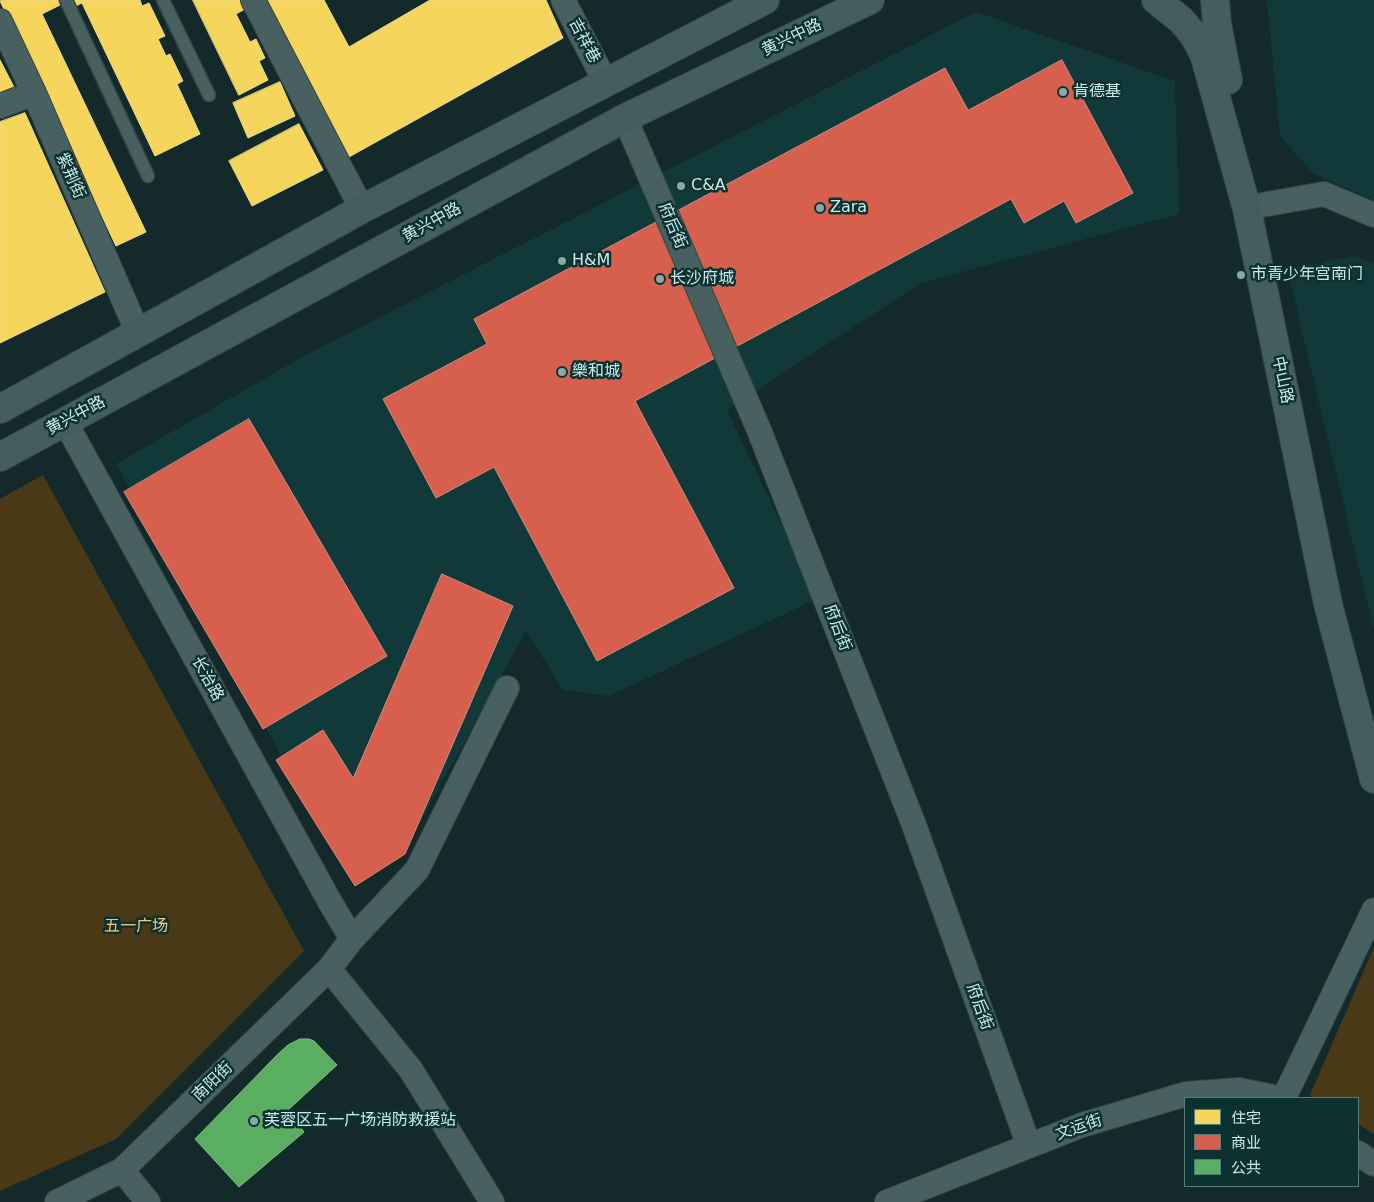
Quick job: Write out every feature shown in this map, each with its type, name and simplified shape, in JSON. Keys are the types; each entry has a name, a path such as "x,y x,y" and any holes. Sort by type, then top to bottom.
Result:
{"main road":[{"path":"0,409 362,208 765,0"},
{"name":"黄兴中路","path":"0,457 625,118 870,0"},
{"name":"中山路","path":"1156,0 1181,20 1193,34 1204,54 1212,78 1247,208 1328,604 1374,779"},
{"name":"中山路","path":"1215,0 1221,50 1262,205 1343,600 1374,717"}],"street":[{"path":"254,0 362,208"},
{"name":"吉祥巷","path":"563,0 606,83"},
{"name":"紫荆街","path":"0,21 34,93 138,333"},
{"path":"0,106 34,93"},
{"name":"府后街","path":"625,118 770,458 914,825 1028,1146"},
{"path":"1262,205 1324,194 1374,215"},
{"name":"长治路","path":"58,426 68,427 352,939"},
{"name":"南阳街","path":"57,1202 122,1170 329,969 352,939 417,870 507,688"},
{"path":"1284,1097 1374,910"},
{"path":"329,969 411,1070 492,1202"},
{"name":"文运街","path":"887,1202 1082,1125 1186,1094 1239,1090 1273,1097"},
{"path":"1359,1154 1374,1164"},
{"path":"122,1170 148,1202"}],"lane":[{"path":"66,0 148,176"},
{"path":"163,0 209,95"}],"shaded area":[{"path":"1267,0 1374,0 1374,200 1314,174 1280,136"},
{"path":"976,12 1175,81 1179,214 921,283 727,410 817,599 609,696 563,690 526,631 414,833 355,886 116,464 302,357"},
{"path":"1355,256 1374,263 1374,631 1287,269"}],"green space":[{"name":"五一广场","path":"43,475 304,951 116,1139 0,1191 0,499"},
{"path":"1374,947 1374,1134 1359,1125 1359,1097 1313,1097 1310,1095"}],"building: 住宅":[{"path":"1,0 140,0 142,6 149,3 165,36 158,39 166,56 170,54 183,81 177,84 200,134 155,156 82,3 65,11 62,4 42,14 146,232 116,246"},
{"path":"193,0 241,0 245,9 236,14 250,42 256,39 265,58 259,61 268,80 239,95"},
{"path":"267,0 324,0 349,47 430,0 546,0 563,38 349,157"},
{"path":"0,60 15,89 0,95"},
{"path":"280,82 295,116 248,138 233,103"},
{"path":"25,113 105,292 0,343 0,122"},
{"path":"299,124 323,170 252,206 229,161"}],"building: 商业":[{"name":"樂和城","path":"1062,60 1133,193 1076,223 1064,201 1024,223 1011,199 635,401 734,588 597,661 494,467 436,498 383,399 487,344 474,319 945,68 968,110"},
{"path":"249,419 387,656 263,729 124,492"},
{"path":"442,574 513,606 405,854 355,886 276,760 323,730 353,778"}],"building: 公共":[{"name":"芙蓉区五一广场消防救援站","path":"300,1039 314,1041 337,1065 288,1110 304,1132 239,1187 195,1139 278,1054 288,1045"}],"place":[{"name":"肯德基","path":"1063,92"},
{"name":"C&A","path":"681,186"},
{"name":"Zara","path":"820,208"},
{"name":"H&M","path":"562,261"},
{"name":"市青少年宫南门","path":"1241,275"},
{"name":"长沙府城","path":"660,279"},
{"name":"樂和城","path":"562,372"},
{"name":"芙蓉区五一广场消防救援站","path":"254,1121"}]}
